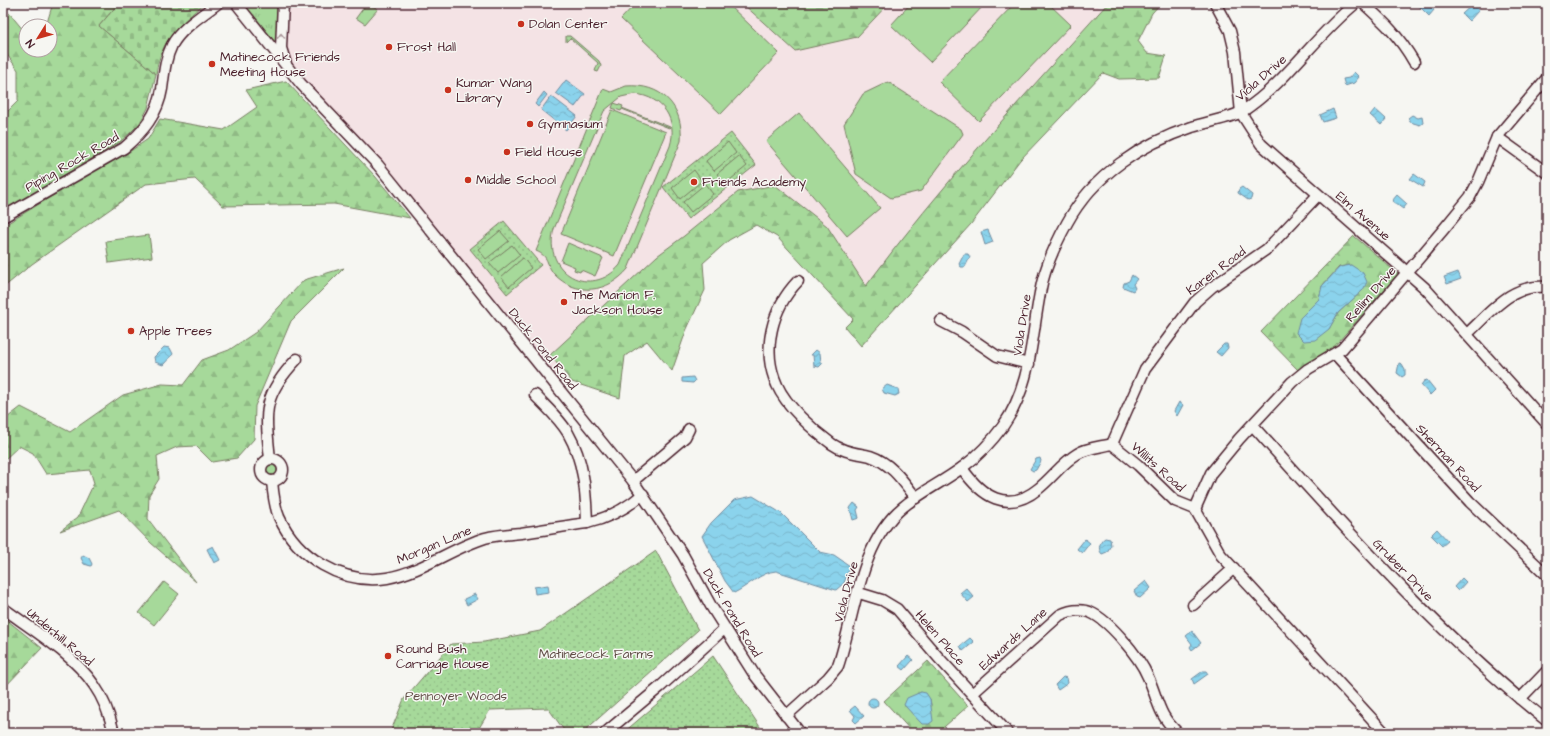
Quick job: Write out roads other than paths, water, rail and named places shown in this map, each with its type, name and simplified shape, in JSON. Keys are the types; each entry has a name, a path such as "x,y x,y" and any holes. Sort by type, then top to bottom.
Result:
{"street":[{"name":"Piping Rock Road","path":"3,218 124,148 142,133 155,112 162,90 163,71 172,44 185,30 218,3"},
{"name":"Duck Pond Road","path":"236,3 287,68 378,165 633,481 683,555 724,629 754,674 800,733"},
{"path":"283,3 281,20 281,48 287,68"},
{"name":"Elm Avenue","path":"1215,3 1230,31 1235,52 1241,113 1262,144 1318,195 1408,272 1467,334 1547,424"},
{"name":"Viola Drive","path":"786,716 828,678 838,666 868,558 877,539 897,512 932,486 962,468 989,444 1003,426 1020,393 1029,364 1040,293 1047,266 1068,221 1089,192 1114,168 1153,142 1192,127 1241,113 1284,78 1343,13 1356,3"},
{"path":"1363,3 1392,29 1402,41 1414,62"},
{"name":"Rellim Drive","path":"1195,509 1202,491 1216,466 1292,382 1308,369 1342,349 1470,197 1478,182 1496,137 1547,78"},
{"path":"1496,137 1547,173"},
{"name":"Karen Road","path":"1112,444 1145,369 1190,307 1212,287 1267,249 1318,195"},
{"path":"798,281 789,290 778,310 770,339 770,359 777,385 792,407 832,444 850,452 871,457 887,464 916,498"},
{"path":"1467,334 1507,297 1517,290 1535,286 1547,287"},
{"path":"941,321 962,332 991,353 1004,359 1029,364"},
{"name":"Sherman Road","path":"1335,354 1470,502 1547,575"},
{"path":"270,459 266,419 270,395 278,380 297,359"},
{"path":"535,395 568,432 580,458 586,491 587,523"},
{"name":"Gruber Drive","path":"1252,426 1408,595 1473,658 1547,721"},
{"path":"633,481 685,437 689,430"},
{"name":"Willits Road","path":"962,468 982,492 994,499 1008,501 1017,500 1029,496 1061,466 1077,454 1088,449 1112,444 1138,465 1164,493 1174,501 1195,509"},
{"path":"270,459 278,462 283,470 281,477 272,481 265,479 261,473 262,466 270,459"},
{"name":"Morgan Lane","path":"272,481 274,500 278,516 286,530 310,557 335,572 351,576 386,578 406,572 486,538 587,523 618,513 643,494"},
{"path":"1195,509 1210,539 1221,555 1385,733"},
{"path":"1193,605 1234,568"},
{"name":"Helen Place","path":"858,593 882,600 897,609 1008,733"},
{"name":"Underhill Road","path":"3,608 39,634 80,668 100,695 114,733"},
{"name":"Edwards Lane","path":"972,694 1060,615 1067,611 1086,611 1098,617 1108,626 1139,661 1149,678 1161,713 1178,733"},
{"path":"605,733 660,687 724,629"},
{"path":"1520,699 1547,671"}],"water":[{"path":"1420,3 1429,6 1434,10 1429,16 1418,5"},
{"path":"1473,4 1479,10 1469,21 1462,14"},
{"path":"1354,72 1359,77 1354,83 1345,86 1343,79 1349,78"},
{"path":"566,80 585,94 575,107 556,93"},
{"path":"544,92 547,95 538,107 535,104"},
{"path":"551,96 577,116 566,130 541,110"},
{"path":"1333,109 1336,118 1323,122 1320,115"},
{"path":"1375,109 1386,119 1381,125 1370,115"},
{"path":"1412,115 1418,118 1422,117 1423,123 1420,125 1410,122 1408,118"},
{"path":"1414,174 1425,182 1423,187 1410,179"},
{"path":"1242,187 1252,195 1251,199 1248,200 1238,193 1239,189"},
{"path":"1397,195 1407,204 1403,209 1392,201"},
{"path":"988,230 993,242 985,245 981,232"},
{"path":"964,254 968,254 970,257 965,267 961,267 959,264"},
{"path":"1351,265 1363,273 1367,282 1363,290 1338,313 1329,329 1315,340 1304,341 1296,333 1300,318 1319,299 1322,286 1340,267"},
{"path":"1458,272 1461,279 1447,284 1444,277"},
{"path":"1132,275 1137,279 1133,284 1135,288 1133,291 1123,287 1124,283 1129,281"},
{"path":"1224,344 1227,344 1228,348 1221,356 1216,352"},
{"path":"164,347 170,348 173,354 163,365 155,362 154,357"},
{"path":"816,350 820,353 821,362 823,363 819,367 814,366 813,355 811,355"},
{"path":"1399,363 1402,364 1405,369 1405,375 1402,377 1397,373"},
{"path":"693,377 695,381 693,383 682,382 682,378"},
{"path":"1427,380 1435,390 1430,395 1421,385"},
{"path":"887,385 898,389 899,394 895,396 884,393 882,389"},
{"path":"1179,402 1183,405 1177,416 1174,411"},
{"path":"1040,458 1041,461 1036,470 1033,471 1030,469 1036,459"},
{"path":"753,496 781,513 820,552 834,555 850,566 844,583 836,590 776,571 765,574 734,593 725,581 702,536 711,523 734,500"},
{"path":"854,503 859,507 857,510 859,518 853,520 850,508"},
{"path":"1437,529 1448,541 1442,546 1431,535"},
{"path":"1105,538 1110,539 1111,545 1107,552 1102,554 1100,552 1100,545"},
{"path":"1085,539 1090,543 1082,553 1077,549"},
{"path":"213,546 220,560 214,563 207,549"},
{"path":"83,555 89,558 92,564 91,566 84,564 81,558"},
{"path":"1462,578 1466,582 1458,591 1454,587"},
{"path":"1146,581 1151,588 1140,598 1137,597 1134,591"},
{"path":"548,585 549,592 535,594 534,587"},
{"path":"966,588 974,597 968,602 960,593"},
{"path":"475,594 478,599 467,605 464,599"},
{"path":"1192,631 1201,643 1192,650 1190,647 1192,644 1186,636"},
{"path":"970,638 974,642 963,651 960,646"},
{"path":"908,656 913,660 904,670 899,666"},
{"path":"1203,671 1206,671 1208,674 1194,684 1192,679"},
{"path":"1063,677 1067,678 1068,683 1058,690 1055,685"},
{"path":"921,692 926,693 930,699 933,721 929,724 922,724 904,705 907,698"},
{"path":"871,698 875,698 878,703 875,708 871,708 868,705 868,701"},
{"path":"855,706 864,716 856,723 853,720 855,716 850,710"}],"place":[{"name":"Dolan Center","path":"521,24"},
{"name":"Frost Hall","path":"389,47"},
{"name":"Matinecock Friends Meeting House","path":"212,64"},
{"name":"Kumar Wang Library","path":"448,90"},
{"name":"Gymnasium","path":"530,124"},
{"name":"Field House","path":"507,152"},
{"name":"Middle School","path":"468,180"},
{"name":"Friends Academy","path":"694,182"},
{"name":"The Marion F. Jackson House","path":"564,302"},
{"name":"Apple Trees","path":"131,331"},
{"name":"Round Bush Carriage House","path":"388,656"}],"park label":[{"name":"Matinecock Farms","path":"596,654"},
{"name":"Pennoyer Woods","path":"456,696"}]}
